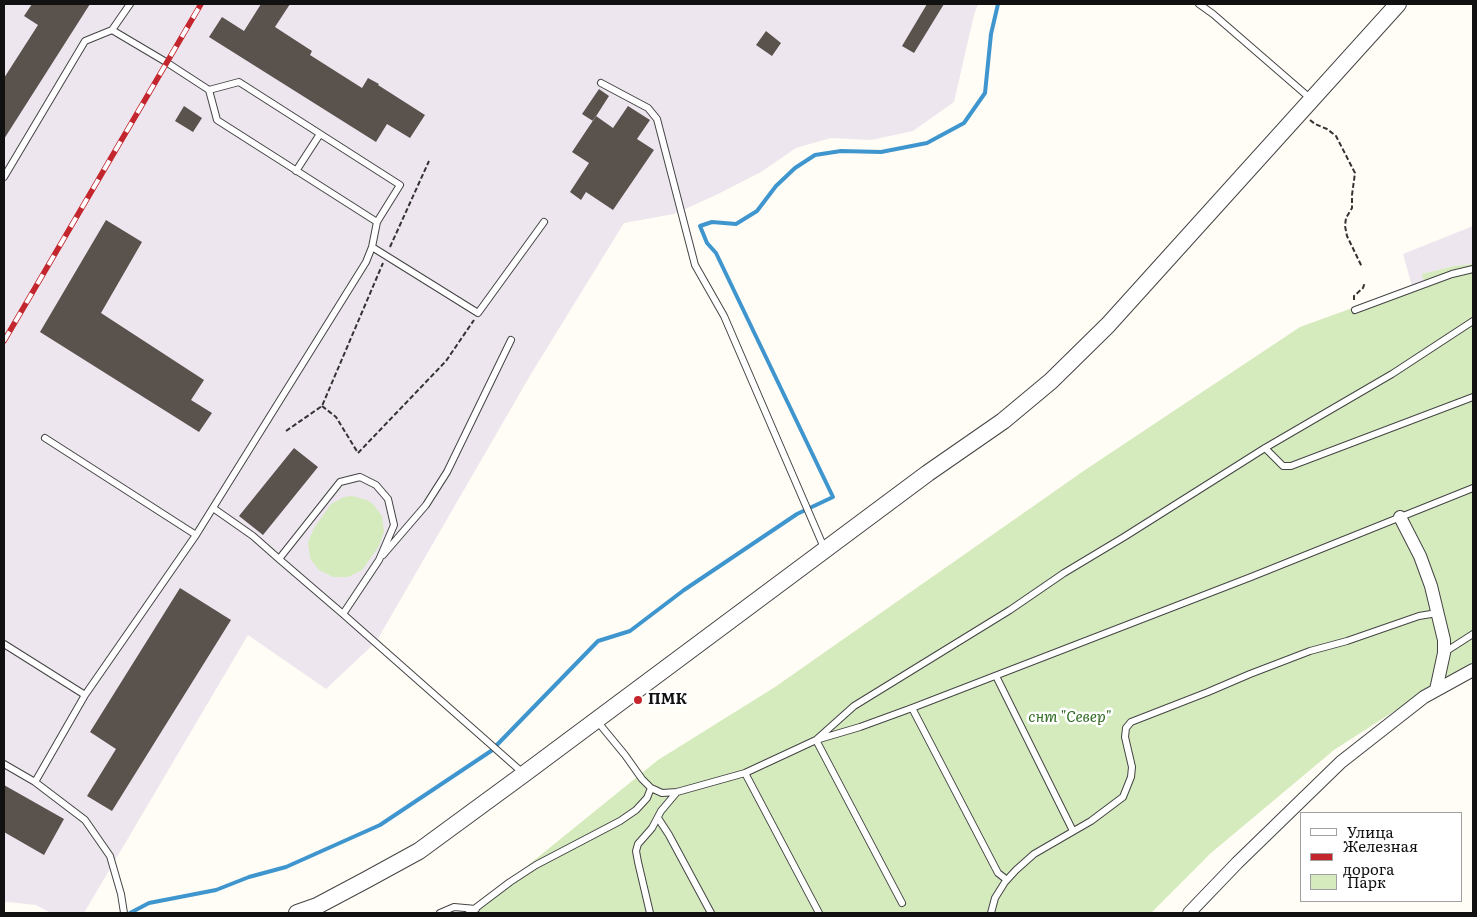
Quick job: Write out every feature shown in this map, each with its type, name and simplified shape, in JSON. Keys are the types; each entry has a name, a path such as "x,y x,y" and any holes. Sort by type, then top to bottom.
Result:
{"street":[{"path":"298,913 316,906 419,851 1003,420 1051,381 1108,325 1398,4"},
{"path":"1400,517 1420,556 1444,640 1444,653 1436,690"},
{"path":"1190,913 1237,863 1341,762 1424,697 1473,670"}],"lane":[{"path":"4,177 86,41 112,30 130,4"},
{"path":"1199,4 1213,14 1307,106"},
{"path":"112,30 209,90 217,120 377,222"},
{"path":"35,782 85,695 196,535 366,262 372,247 377,222 400,186 239,82 209,90"},
{"path":"602,83 648,108 657,119 696,265 724,316 825,550"},
{"path":"296,171 320,134"},
{"path":"372,247 478,313 544,222"},
{"path":"1355,310 1452,274 1473,269"},
{"path":"816,740 854,706 1010,610 1265,448 1392,374 1473,321"},
{"path":"344,614 379,560 426,506 447,472 511,340"},
{"path":"1265,448 1283,466 1291,466 1473,396"},
{"path":"45,438 196,535"},
{"path":"279,559 340,482 360,477 376,485 388,499 394,526 379,560"},
{"path":"597,720 651,788 662,793 677,792 745,773 816,740 860,727 996,676 1259,574 1473,488"},
{"path":"213,508 253,536 524,774"},
{"path":"991,913 995,898 1007,880 1034,854 1091,821 1123,796 1131,777 1132,767 1124,737 1126,728 1131,722 1310,652 1419,616 1437,612"},
{"path":"1444,653 1473,634"},
{"path":"4,644 85,695"},
{"path":"996,676 1073,831"},
{"path":"912,708 998,873 1007,880"},
{"path":"816,740 902,903"},
{"path":"4,764 35,782 85,820 110,856 124,913"},
{"path":"745,773 818,913"},
{"path":"469,913 510,882 572,845 620,821 636,810 646,798 651,788"},
{"path":"650,913 636,851 638,844 677,792"},
{"path":"658,818 712,913"},
{"path":"440,913 454,907 476,909"}],"path":[{"path":"1307,106 1315,124 1327,129 1336,136 1355,173 1352,208 1346,218 1345,226 1347,236 1362,267"},
{"path":"286,431 322,406 386,254 429,161"},
{"path":"1355,310 1354,296 1365,282"},
{"path":"322,406 336,417 358,453 446,361 478,313"}],"shaded area":[{"path":"4,4 978,4 954,102 913,131 871,140 831,138 796,148 761,172 674,214 624,223 531,374 376,642 326,689 248,635 84,913 51,913 36,905 4,903"},
{"path":"1473,226 1473,264 1454,266 1423,274 1424,282 1412,286 1403,254"}],"green space":[{"name":"снт \"Север\"","path":"1473,264 1473,662 1334,750 1211,853 1151,913 469,913 658,760 775,687 1085,470 1300,327 1424,282 1422,274 1454,266"},
{"path":"352,496 367,500 373,504 382,516 384,532 379,546 362,570 348,577 333,577 319,570 314,564 310,558 308,542 314,528 331,504 344,497"}],"building":[{"path":"32,4 90,4 4,139 4,78 38,25 24,16"},
{"path":"261,4 290,4 275,27 312,51 310,55 362,88 368,78 425,115 410,138 387,124 376,142 209,37 222,17 244,31"},
{"path":"927,4 944,4 914,53 902,46"},
{"path":"766,31 781,43 772,56 756,45"},
{"path":"599,89 609,96 593,121 582,114"},
{"path":"184,106 202,118 193,132 175,121"},
{"path":"628,106 650,120 637,139 654,150 613,210 586,192 581,200 570,192 589,163 572,152 596,116 613,128"},
{"path":"106,220 142,242 101,313 204,380 191,400 212,413 199,432 40,332"},
{"path":"294,448 318,467 263,535 239,516"},
{"path":"180,588 231,620 112,811 87,796 116,749 90,732"},
{"path":"4,785 64,819 44,855 4,832"}],"waterway":[{"path":"130,913 149,903 216,890 249,877 286,867 380,825 491,751 598,641 630,631 684,590 797,514 833,497 716,253 707,243 700,226 712,222 736,224 757,211 776,186 795,168 815,155 841,151 881,152 927,143 964,123 985,93 991,34 998,4"}],"railway":[{"path":"4,341 201,4"}],"place":[{"name":"ПМК","path":"638,700"}]}
